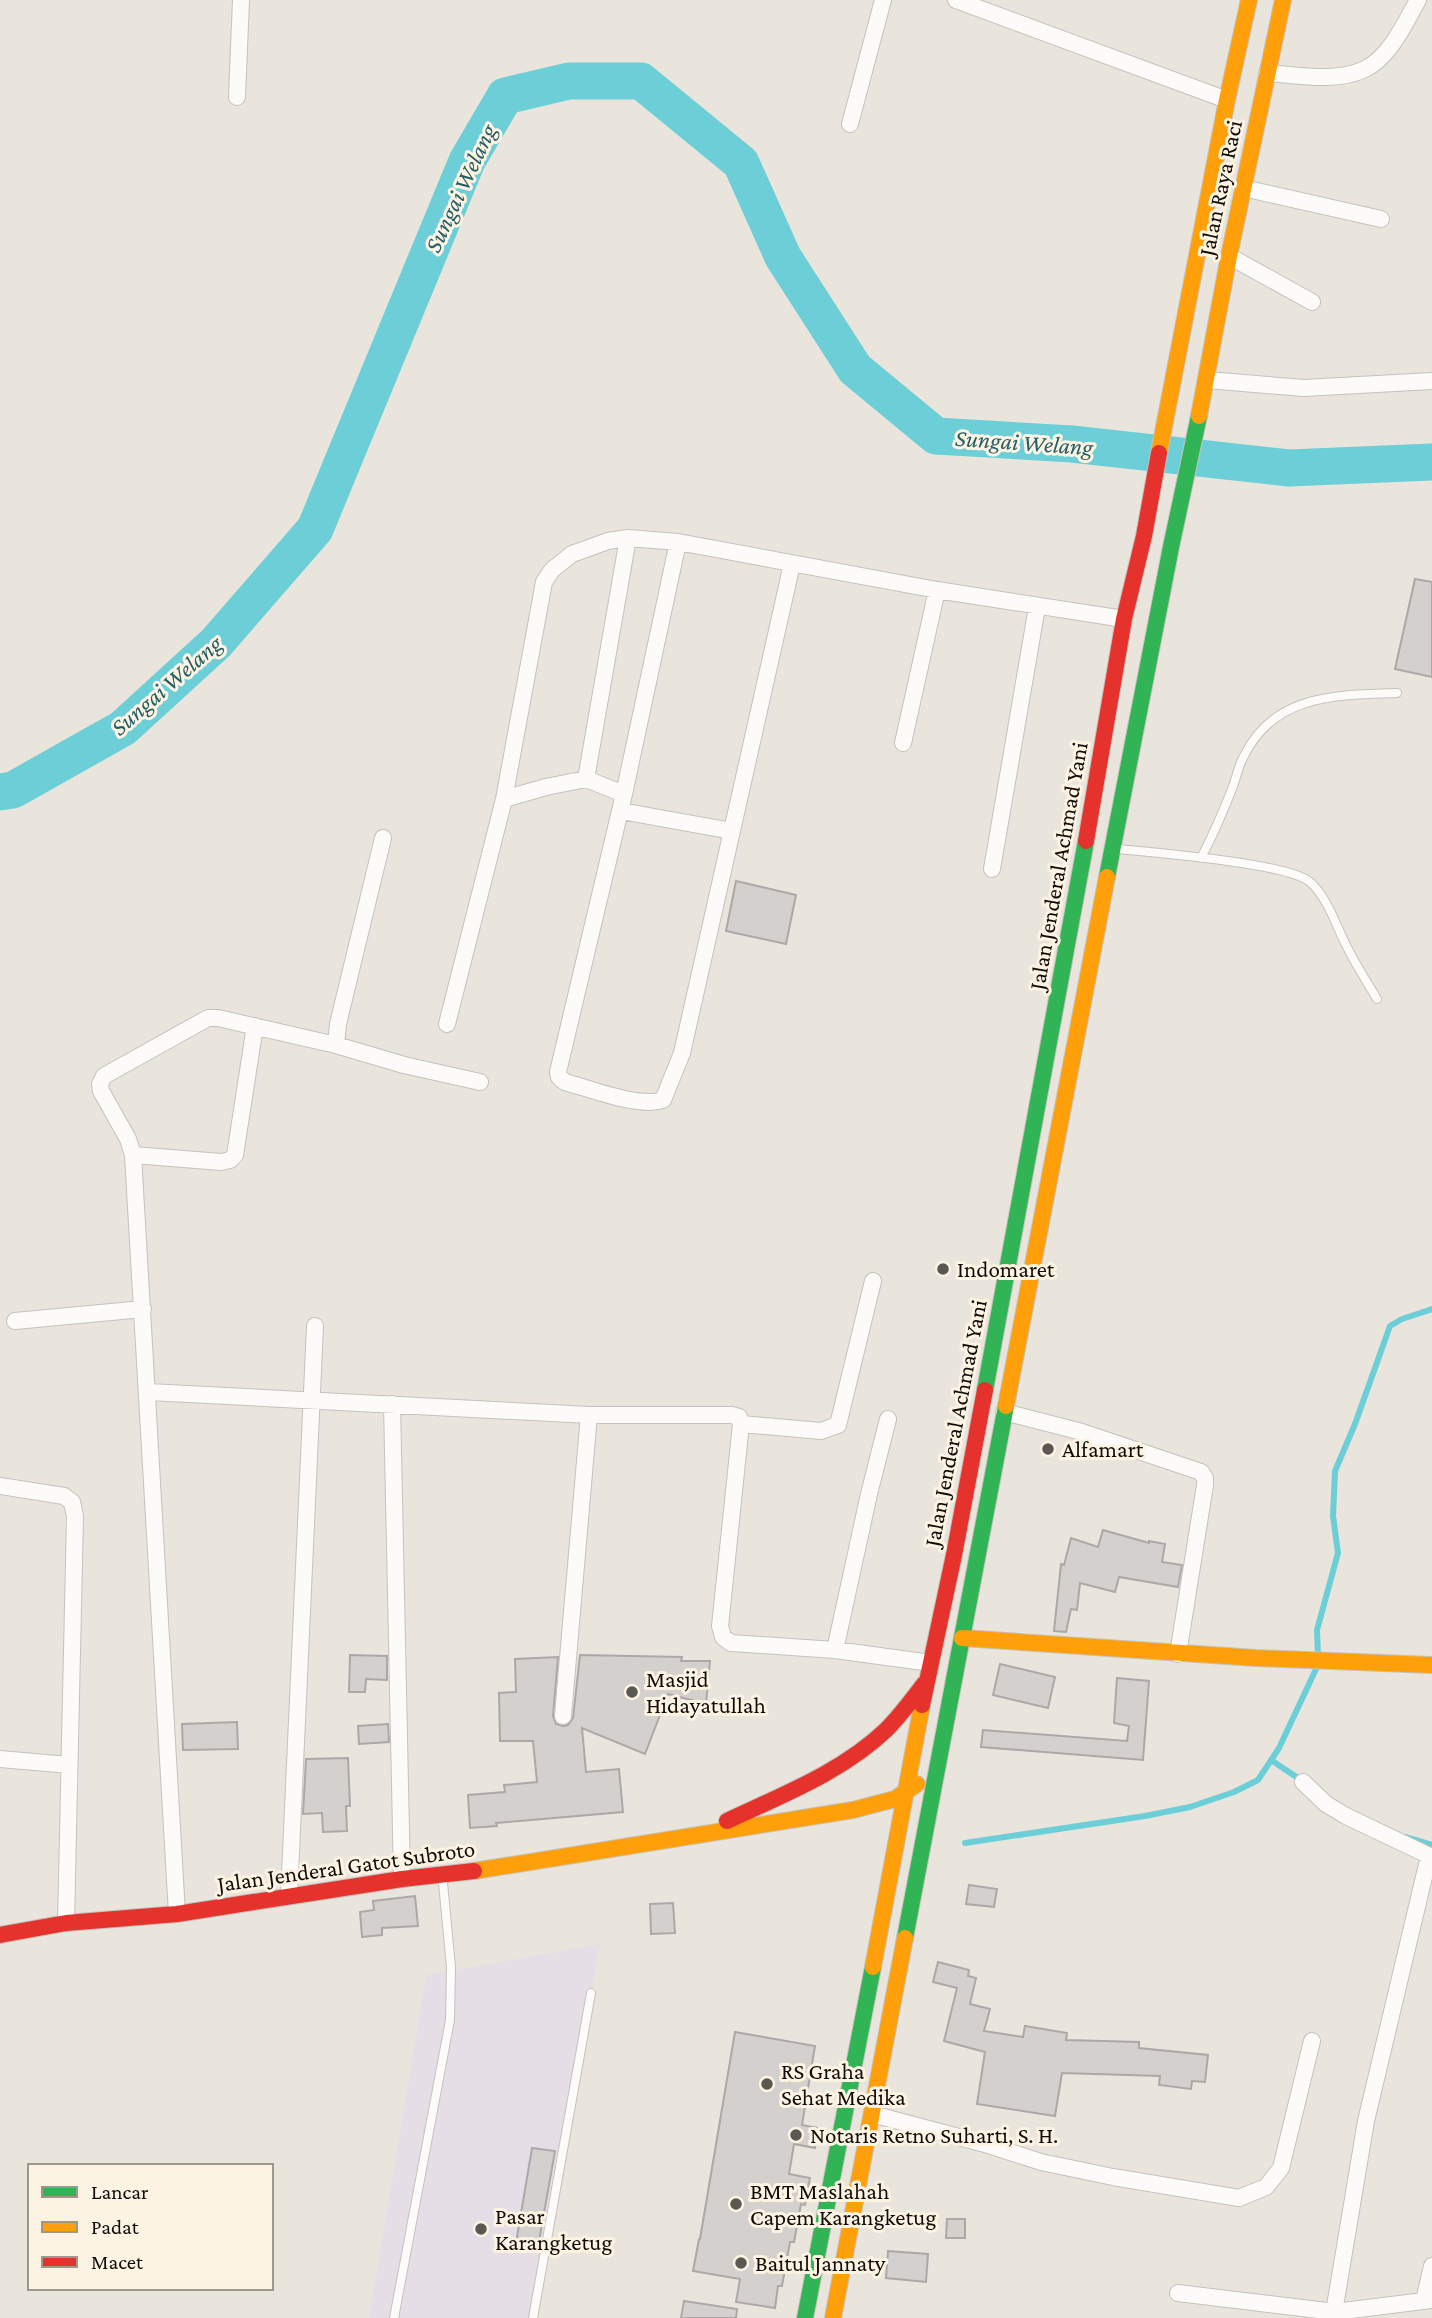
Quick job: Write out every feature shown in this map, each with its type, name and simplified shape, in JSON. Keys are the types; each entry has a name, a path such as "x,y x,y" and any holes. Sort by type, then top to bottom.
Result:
{"main road":[{"name":"Jalan Jenderal Achmad Yani","path":"832,2318 1004,1412 1099,847 1124,620 1144,536 1227,100 1250,0"},
{"name":"Jalan Raya Raci","path":"1171,547 1283,0"},
{"name":"Jalan Jenderal Achmad Yani","path":"805,2318 907,1794 926,1681 1099,847 1171,547"},
{"path":"962,1638 1304,1662 1432,1665"},
{"name":"Jalan Jenderal Gatot Subroto","path":"698,1834 828,1773 878,1737 905,1710 926,1681"},
{"path":"907,1794 924,1777 941,1749"},
{"name":"Jalan Jenderal Gatot Subroto","path":"0,1935 66,1923 177,1914 402,1879 443,1877 853,1810 891,1802 907,1794"}],"street":[{"path":"237,97 241,0"},
{"path":"850,124 883,0"},
{"path":"956,0 1227,100"},
{"path":"1267,73 1338,76 1366,68 1382,55 1418,0"},
{"path":"1243,188 1381,219"},
{"path":"1229,256 1312,302"},
{"path":"1205,383 1304,388 1432,381"},
{"path":"447,1024 504,799 544,582 552,570 572,554 608,541 628,538 678,542 792,565 1124,620"},
{"path":"586,779 628,538"},
{"path":"678,542 621,811 558,1072 565,1082 635,1100 654,1102 666,1097 682,1053 792,565"},
{"path":"903,743 937,590"},
{"path":"992,869 1037,607"},
{"path":"504,799 586,779 624,794"},
{"path":"621,811 733,831"},
{"path":"336,1045 338,1024 383,838"},
{"path":"177,1914 134,1155 101,1091 101,1079 208,1018 218,1018 480,1082"},
{"path":"134,1155 221,1162 230,1160 234,1155 255,1026"},
{"path":"741,1424 821,1431 838,1424 873,1280"},
{"path":"15,1321 143,1309"},
{"path":"289,1896 315,1326"},
{"path":"149,1392 589,1415 732,1415 739,1418 741,1424 720,1626 723,1637 731,1643 835,1650 931,1663"},
{"path":"392,1404 402,1879"},
{"path":"1004,1412 1082,1433 1201,1472 1205,1485 1178,1654"},
{"path":"563,1716 589,1415"},
{"path":"835,1650 888,1419"},
{"path":"0,1486 64,1496 72,1502 75,1516 66,1923"},
{"path":"0,1759 69,1765"},
{"path":"1303,1782 1326,1804 1346,1816 1431,1857 1366,2121 1334,2315"},
{"path":"872,2114 1041,2162 1125,2180 1239,2198 1266,2188 1281,2168 1312,2041"},
{"path":"1178,2293 1334,2315 1428,2300 1432,2266"}],"lane":[{"path":"1201,858 1214,834 1243,757 1262,728 1281,713 1320,699 1397,693"},
{"path":"1099,847 1201,858 1281,871 1308,880 1327,906 1377,999"},
{"path":"394,2318 450,2020 451,1967 443,1877"},
{"path":"533,2318 591,1993"}],"shaded area":[{"path":"600,1944 533,2318 369,2318 426,1975"}],"building":[{"path":"1415,579 1432,582 1432,677 1395,669"},
{"path":"736,881 796,895 786,944 726,931"},
{"path":"1103,1530 1149,1543 1165,1544 1162,1562 1182,1565 1178,1587 1119,1577 1115,1592 1080,1583 1077,1610 1071,1609 1066,1632 1054,1631 1061,1564 1064,1565 1071,1538 1098,1547"},
{"path":"350,1655 387,1656 387,1680 366,1679 365,1692 349,1692"},
{"path":"580,1655 682,1657 681,1661 710,1661 706,1704 668,1694 645,1754 582,1728 586,1772 619,1769 623,1812 496,1823 497,1826 470,1828 468,1795 505,1792 504,1785 537,1782 533,1741 500,1741 499,1693 516,1692 515,1659 558,1657 553,1716 556,1724 563,1726 568,1725 573,1718"},
{"path":"1000,1664 1055,1677 1048,1708 993,1695"},
{"path":"1117,1678 1149,1681 1143,1760 981,1747 983,1730 1127,1741 1129,1726 1114,1723"},
{"path":"237,1722 238,1749 183,1750 182,1724"},
{"path":"388,1724 389,1742 359,1744 358,1726"},
{"path":"348,1758 350,1806 346,1806 347,1831 323,1832 322,1813 303,1814 306,1759"},
{"path":"969,1885 997,1889 994,1907 966,1904"},
{"path":"415,1896 418,1926 382,1928 382,1935 362,1937 360,1912 374,1910 373,1901"},
{"path":"673,1903 675,1933 651,1934 650,1904"},
{"path":"938,1962 969,1970 968,1976 976,1978 970,2004 990,2009 984,2031 1023,2037 1025,2026 1067,2033 1066,2040 1139,2042 1139,2048 1208,2055 1205,2082 1192,2081 1191,2089 1159,2085 1160,2076 1062,2073 1055,2116 977,2104 985,2052 944,2041 957,1988 933,1982"},
{"path":"735,2032 815,2046 802,2125 818,2128 815,2148 794,2144 789,2174 810,2178 805,2205 801,2204 794,2242 790,2242 782,2286 778,2286 775,2308 736,2302 740,2279 693,2271"},
{"path":"532,2148 555,2151 538,2247 516,2243"},
{"path":"947,2219 965,2219 965,2238 946,2238"},
{"path":"888,2251 928,2254 926,2282 886,2278"},
{"path":"684,2301 737,2309 736,2318 681,2318"}],"waterway":[{"name":"Sungai Welang","path":"0,792 13,790 123,728 216,643 315,529 467,161 505,96 569,81 641,81 741,163 783,257 855,369 936,436 1072,444 1289,468 1432,462"},
{"path":"1318,1656 1317,1630 1338,1553 1333,1516 1335,1471 1390,1326 1432,1309"},
{"path":"965,1843 1145,1816 1190,1807 1234,1792 1258,1780 1279,1748 1317,1667"},
{"path":"1271,1760 1301,1780"},
{"path":"1406,1837 1432,1845"}],"traffic: fast":[{"path":"1107,877 1199,416"},
{"path":"985,1390 1086,841"},
{"path":"905,1938 1006,1406"},
{"path":"805,2318 873,1967"}],"traffic: slow":[{"path":"1159,453 1249,0"},
{"path":"1199,416 1229,256 1283,0"},
{"path":"1006,1406 1107,877"},
{"path":"962,1638 1256,1658 1432,1665"},
{"path":"873,1967 922,1705"},
{"path":"474,1871 853,1810 895,1799 917,1784"},
{"path":"833,2318 905,1938"}],"traffic: jam":[{"path":"1086,841 1124,619 1144,536 1159,453"},
{"path":"922,1705 985,1390"},
{"path":"727,1821 811,1782 869,1745 901,1714 924,1684"},
{"path":"0,1935 66,1923 177,1914 402,1879 474,1871"}],"place":[{"name":"Indomaret","path":"943,1269"},
{"name":"Alfamart","path":"1048,1449"},
{"name":"Masjid Hidayatullah","path":"632,1692"},
{"name":"RS Graha Sehat Medika","path":"767,2084"},
{"name":"Notaris Retno Suharti, S. H.","path":"796,2135"},
{"name":"BMT Maslahah Capem Karangketug","path":"736,2204"},
{"name":"Pasar Karangketug","path":"481,2229"},
{"name":"Baitul Jannaty","path":"741,2263"}]}
